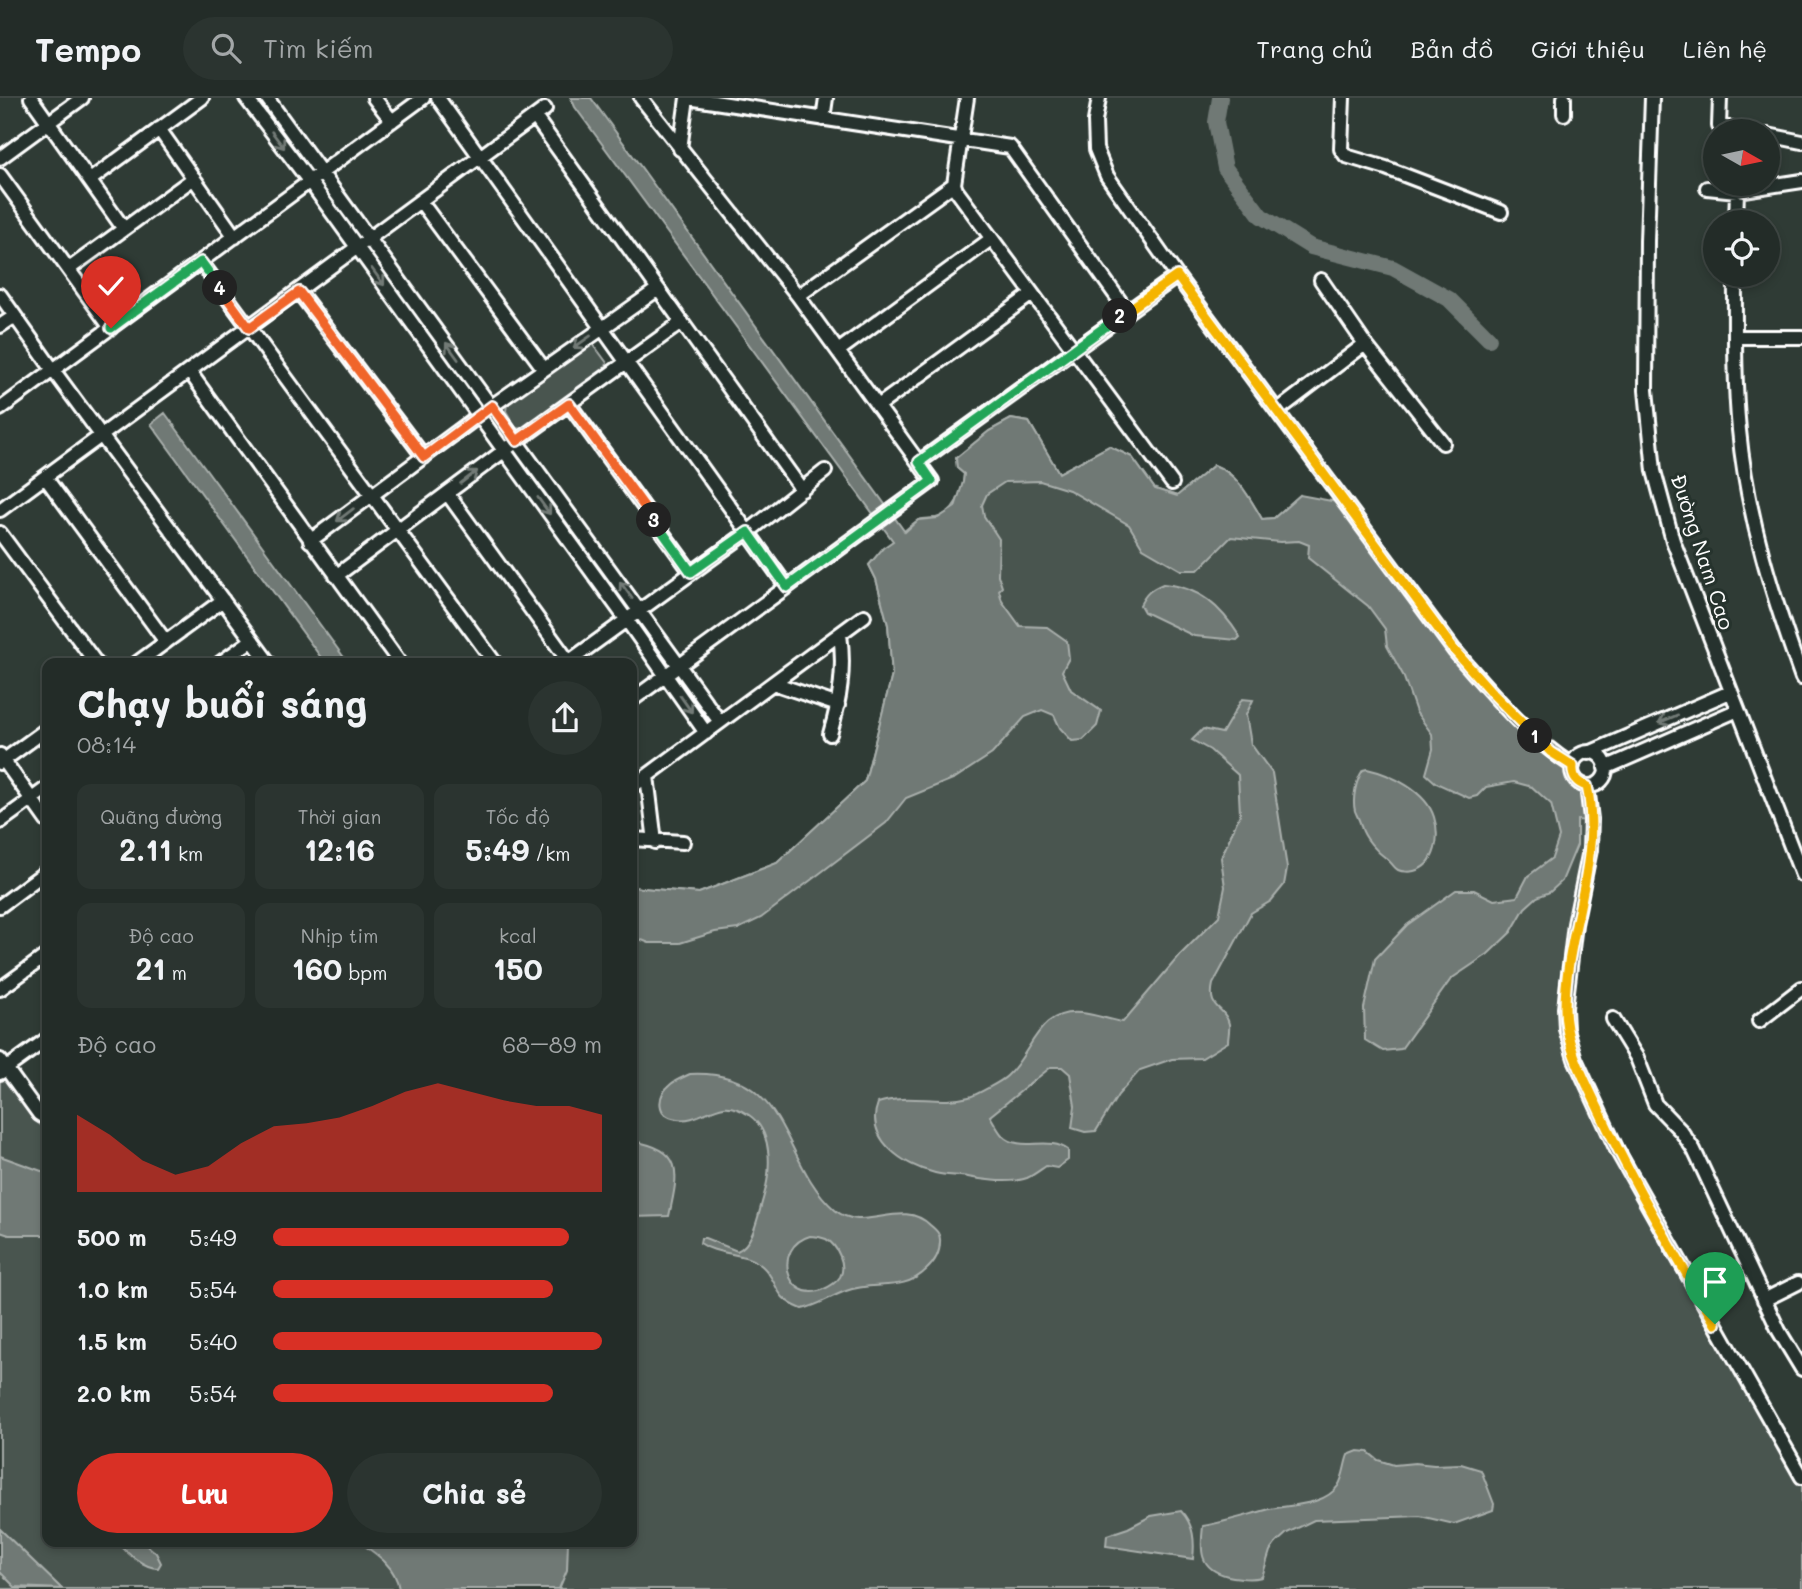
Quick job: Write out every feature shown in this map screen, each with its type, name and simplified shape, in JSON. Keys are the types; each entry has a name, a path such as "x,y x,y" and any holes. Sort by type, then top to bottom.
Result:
{"street":[{"path":"31,98 124,229"},
{"path":"0,158 82,98"},
{"path":"90,180 202,98"},
{"path":"246,98 310,182 706,733"},
{"path":"267,98 720,722"},
{"path":"374,98 392,121"},
{"path":"0,409 423,98"},
{"path":"438,98 787,587"},
{"path":"637,696 932,481 798,296 641,98"},
{"path":"680,149 688,98 1010,147 1127,311"},
{"path":"823,119 826,98"},
{"path":"967,98 954,184 961,199 1172,483"},
{"path":"1098,98 1096,149 1107,176 1177,276 1454,650 1551,752 1573,766"},
{"path":"1343,98 1341,149 1346,156 1501,212"},
{"path":"1564,98 1564,114"},
{"name":"Đường Nam Cao","path":"1652,98 1646,390 1654,471 1673,541 1802,875"},
{"path":"1719,119 1720,98"},
{"path":"0,510 540,113 658,289 802,490"},
{"path":"159,129 235,237"},
{"path":"1780,137 1802,142"},
{"path":"0,175 111,328"},
{"path":"69,269 194,178"},
{"path":"1780,184 1802,180"},
{"path":"798,296 954,184"},
{"path":"421,202 544,369"},
{"path":"838,351 991,239"},
{"path":"201,262 491,658"},
{"path":"919,462 1177,276"},
{"path":"1321,280 1366,344 1443,443"},
{"path":"1735,287 1739,432 1755,526 1767,576 1802,676"},
{"path":"310,541 492,406 658,289"},
{"path":"299,292 424,457"},
{"path":"878,406 1032,294"},
{"path":"0,295 266,658"},
{"path":"0,326 15,316"},
{"path":"336,576 517,441 682,323"},
{"path":"1735,337 1802,337"},
{"path":"1277,411 1366,344"},
{"path":"189,372 396,658"},
{"path":"569,404 691,572"},
{"path":"575,658 748,532 825,471"},
{"path":"45,477 166,642"},
{"path":"447,493 564,658"},
{"path":"0,533 92,658"},
{"path":"144,658 223,600"},
{"path":"637,784 864,616"},
{"path":"830,734 838,705 842,667 840,634"},
{"path":"227,658 252,640"},
{"path":"773,683 838,705"},
{"path":"1730,692 1578,756 1572,771 1577,781 1587,786 1600,782 1605,768 1738,710"},
{"path":"42,732 1,759 42,814"},
{"path":"1589,753 1598,756 1605,768"},
{"path":"647,776 655,842"},
{"path":"1587,786 1591,819 1590,850 1575,924 1565,1008 1566,1030 1575,1059 1617,1150 1802,1477"},
{"path":"0,822 42,792"},
{"path":"637,840 683,842"},
{"path":"0,906 42,875"},
{"path":"0,989 42,959"},
{"path":"1759,1021 1802,988"},
{"path":"1614,1019 1637,1058 1655,1104 1681,1131 1694,1150 1779,1331 1802,1369"},
{"path":"42,1042 2,1067 42,1116"},
{"path":"1764,1300 1798,1283"}],"shaded area":[{"path":"571,98 591,98 905,532 918,520 938,518 955,507 964,474 957,468 956,458 989,431 1011,419 1029,422 1059,473 1109,446 1132,457 1155,489 1177,496 1214,465 1230,474 1242,487 1262,519 1274,518 1300,495 1342,503 1451,651 1570,768 1573,780 1584,788 1589,821 1577,820 1577,845 1562,881 1525,908 1511,932 1488,954 1451,979 1401,1049 1383,1051 1365,1040 1364,1008 1375,959 1407,925 1456,890 1474,890 1494,900 1517,897 1528,876 1552,858 1559,837 1551,804 1532,787 1514,782 1486,787 1477,796 1469,798 1436,783 1426,774 1433,749 1432,734 1416,712 1403,675 1387,646 1385,629 1368,606 1308,558 1309,545 1299,541 1280,542 1231,537 1198,570 1181,570 1143,548 1129,525 1069,490 1040,481 1005,482 987,494 982,505 984,516 999,539 998,575 1002,587 999,590 1002,601 1020,626 1047,627 1067,641 1069,658 1062,671 1071,690 1101,711 1097,726 1083,740 1072,741 1060,728 1054,715 1042,710 1025,717 992,754 955,778 906,798 886,823 761,918 738,929 715,932 680,943 649,943 637,938 637,887 699,893 777,863 865,781 892,675 888,625 876,579 869,565 883,548 893,541"},
{"path":"587,344 593,344 607,363 605,372 524,429 516,428 506,411 507,404"},
{"path":"165,413 344,658 321,658 151,424"},
{"path":"1011,419 1029,422 1059,473 1109,446 1132,457 1155,489 1177,496 1214,465 1230,474 1242,487 1262,519 1274,518 1300,495 1451,651 1570,768 1573,780 1584,788 1589,819 1563,979 1572,1060 1802,1482 1802,1589 2,1589 0,1077 5,1073 42,1116 42,1547 637,1547 637,887 699,893 777,863 865,781 892,675 888,625 876,579 869,565 915,523 921,519 936,518 953,507 960,495 964,474 957,468 956,458 989,431"},
{"path":"1163,584 1188,589 1208,600 1225,616 1240,637 1237,640 1194,636 1144,612 1140,605 1144,597"},
{"path":"1242,699 1253,700 1246,715 1251,744 1272,773 1287,868 1284,885 1271,901 1251,913 1213,984 1214,1004 1229,1024 1228,1042 1202,1058 1172,1059 1140,1070 1118,1095 1096,1131 1085,1132 1072,1128 1075,1106 1070,1074 1062,1067 1051,1067 990,1116 1001,1134 1010,1141 1052,1144 1068,1150 1068,1160 1057,1168 1046,1166 1027,1178 998,1181 943,1175 911,1164 900,1157 882,1139 877,1128 875,1116 878,1103 901,1099 958,1099 977,1094 1007,1076 1045,1025 1066,1013 1081,1013 1123,1022 1180,955 1219,916 1225,887 1221,858 1240,814 1238,775 1210,750 1192,740 1203,729 1222,733"},
{"path":"1367,769 1406,785 1430,808 1437,833 1435,849 1428,863 1422,868 1410,872 1398,870 1375,849 1365,835 1355,811 1354,801 1358,779 1363,770"},
{"path":"690,1074 723,1076 747,1086 765,1102 817,1190 835,1210 846,1217 858,1219 907,1214 919,1217 930,1225 938,1232 940,1239 938,1254 932,1264 908,1281 857,1288 802,1309 780,1294 768,1272 755,1261 700,1243 701,1238 705,1238 737,1251 748,1242 766,1188 769,1165 767,1142 763,1132 757,1122 737,1109 724,1107 683,1119 665,1114 660,1105 666,1089","holes":["810,1236 824,1238 830,1242 840,1256 842,1267 840,1277 834,1283 822,1290 810,1292 800,1289 792,1282 788,1272 791,1251 798,1242"]},
{"path":"637,1142 661,1150 674,1165 675,1187 669,1216 637,1217"},
{"path":"0,1156 42,1171 42,1235 9,1235 0,1232"},
{"path":"1358,1451 1368,1452 1378,1460 1394,1465 1461,1464 1481,1470 1494,1504 1493,1510 1454,1524 1420,1516 1314,1520 1287,1533 1276,1543 1270,1551 1262,1577 1228,1576 1211,1569 1207,1564 1202,1551 1203,1526 1324,1498 1332,1493 1342,1479 1348,1455"},
{"path":"1181,1511 1193,1534 1193,1559 1106,1546 1107,1535 1151,1516"},
{"path":"0,1529 62,1589 15,1587 0,1572"},
{"path":"123,1547 149,1547 161,1563 158,1568 153,1567 130,1555"},
{"path":"366,1547 568,1547 567,1570 559,1589 399,1589 394,1574 379,1556"}],"waterway":[{"path":"1220,98 1216,122 1225,168 1261,216 1311,247 1393,268 1449,299 1489,339"}],"route":[{"path":"111,328 201,262 249,328 299,292 424,457 492,406 517,441 569,404 691,572 748,532 787,587 932,481 919,462 1177,276 1454,650 1551,752 1573,766 1574,777 1581,785 1587,786 1591,819 1590,850 1567,976 1566,1030 1575,1059 1617,1150 1715,1324"}]}
